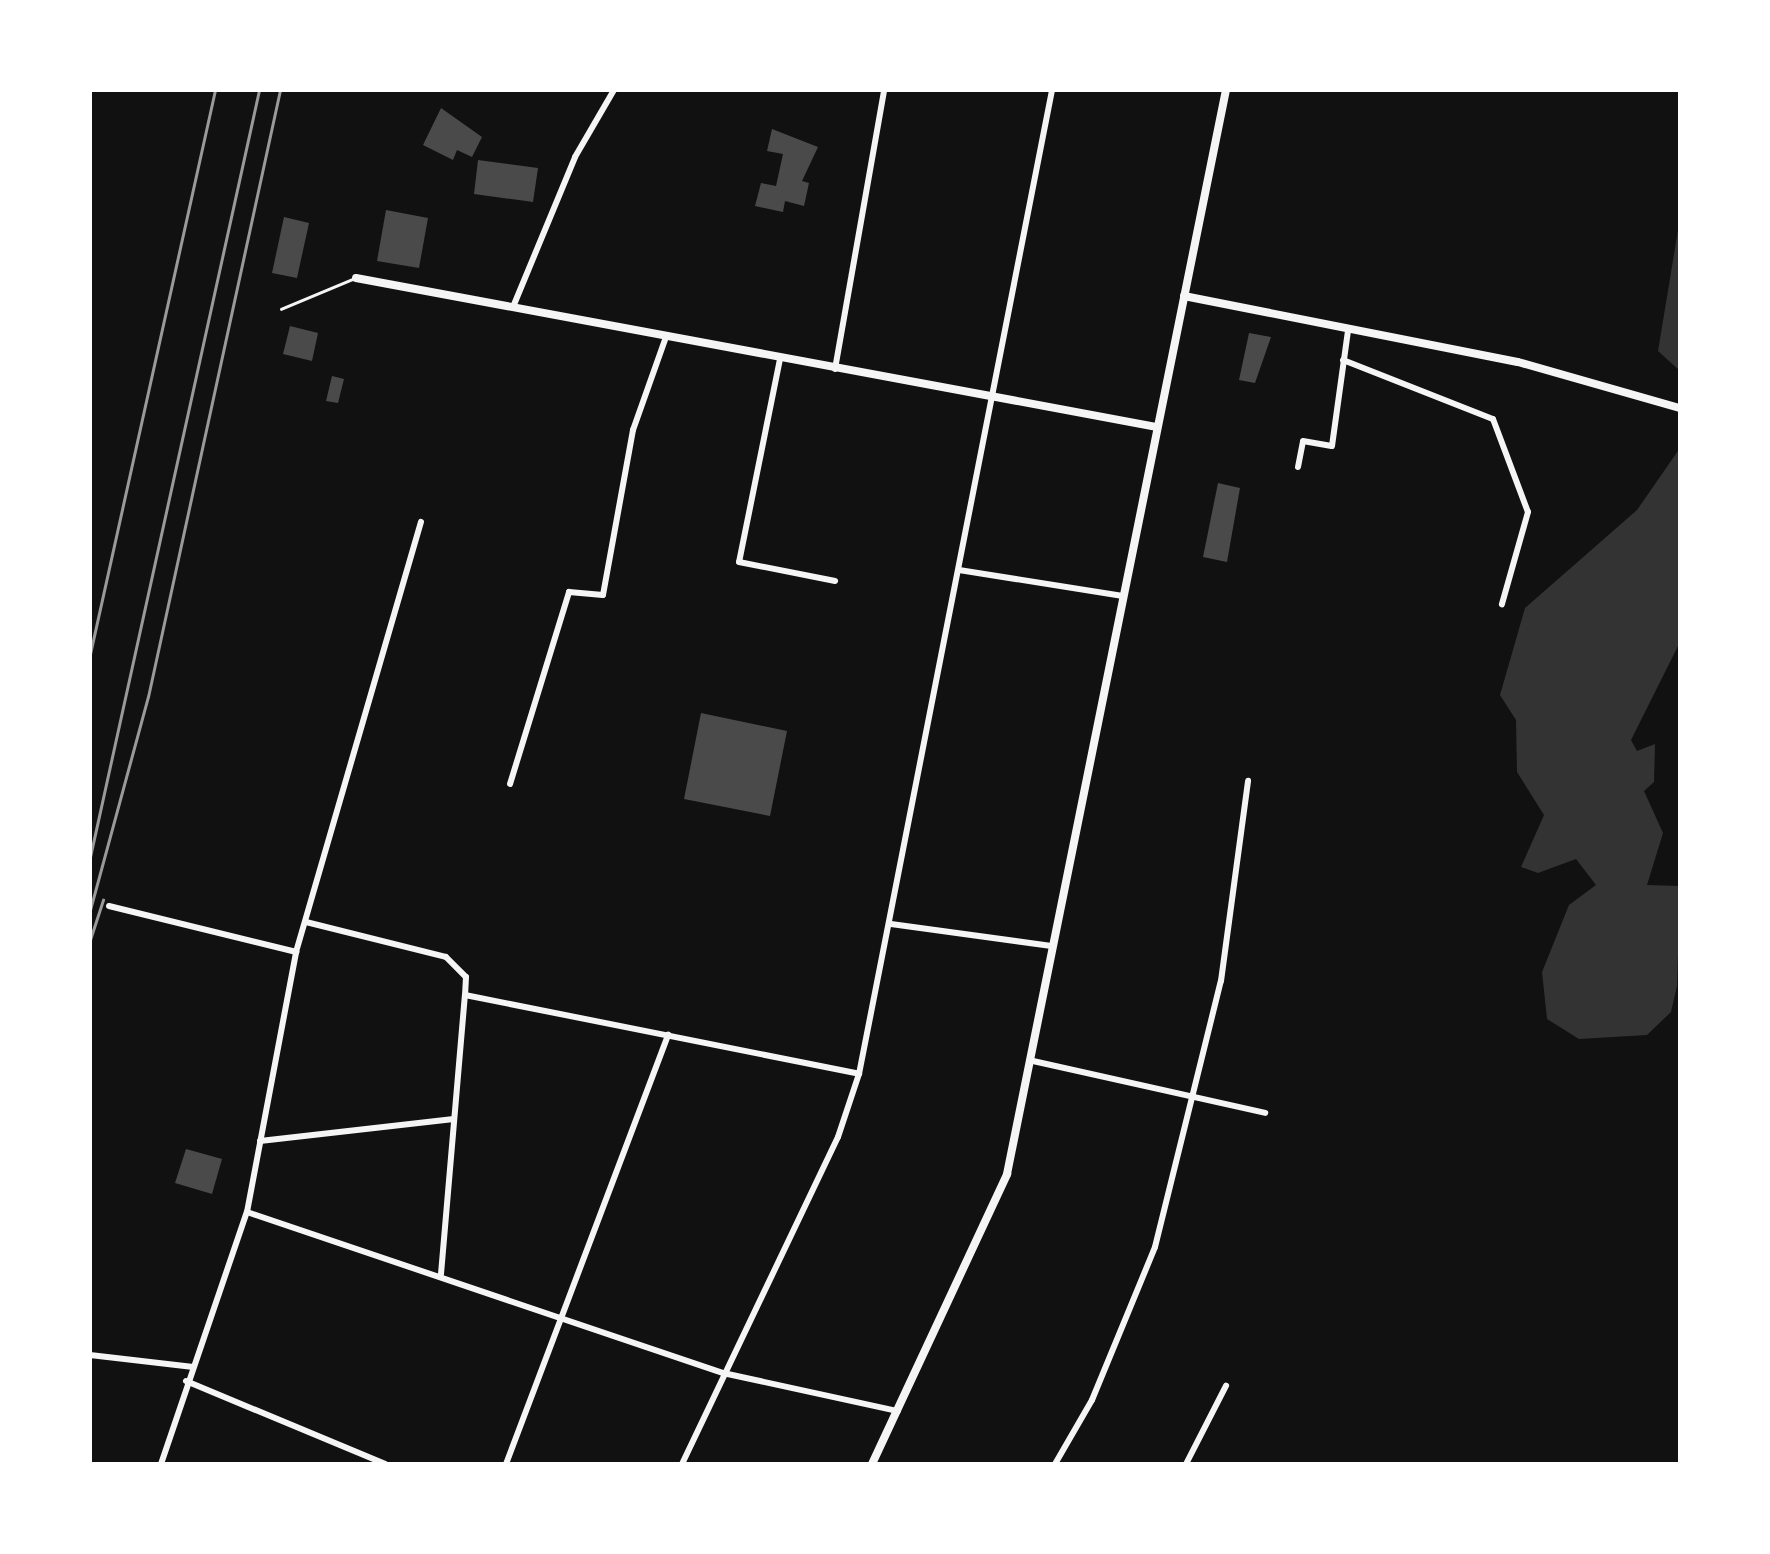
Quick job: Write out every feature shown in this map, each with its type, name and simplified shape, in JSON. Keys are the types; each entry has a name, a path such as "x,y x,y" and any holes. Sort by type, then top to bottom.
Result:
{"street":[{"path":"514,307 574,157 614,90"},
{"path":"835,369 884,90"},
{"path":"682,1464 838,1137 859,1074 1052,90"},
{"path":"872,1464 1008,1174 1226,90"},
{"path":"356,278 1157,427"},
{"path":"1184,296 1680,408"},
{"path":"1298,467 1303,442 1332,446 1348,331"},
{"path":"510,784 570,592 603,595 634,430 666,337"},
{"path":"780,359 739,562 835,581"},
{"path":"1343,360 1493,419 1528,512 1502,604"},
{"path":"161,1464 186,1380 247,1212 296,952 421,522"},
{"path":"959,570 1122,596"},
{"path":"1055,1464 1142,1282 1192,1098 1238,888 1248,781"},
{"path":"109,906 296,952"},
{"path":"306,922 446,957 466,977 442,1274"},
{"path":"890,924 1052,946"},
{"path":"465,995 859,1074"},
{"path":"506,1464 668,1035"},
{"path":"1032,1061 1265,1113"},
{"path":"260,1141 454,1120"},
{"path":"247,1212 442,1274 723,1373 898,1411"},
{"path":"90,1355 193,1367"},
{"path":"186,1380 386,1464"},
{"path":"1186,1464 1226,1386"}],"lane":[{"path":"282,308 356,278"}],"shaded area":[{"path":"1680,218 1680,371 1658,351"},
{"path":"1680,448 1680,642 1631,740 1637,751 1655,744 1654,782 1644,791 1663,833 1647,885 1680,886 1677,986 1671,1012 1647,1035 1579,1039 1547,1019 1542,972 1569,905 1596,885 1576,859 1538,873 1521,867 1544,815 1517,772 1516,720 1500,695 1525,608 1637,510"}],"building":[{"path":"441,108 482,137 472,157 457,150 453,160 423,145"},
{"path":"772,129 818,147 802,181 809,183 804,206 785,201 783,212 755,206 761,183 776,186 783,154 767,151"},
{"path":"478,160 538,168 533,202 474,194"},
{"path":"386,210 428,218 419,268 377,261"},
{"path":"284,217 309,223 297,278 272,273"},
{"path":"290,326 318,333 312,361 283,354"},
{"path":"1249,333 1271,337 1255,383 1239,380"},
{"path":"332,376 344,379 338,403 326,401"},
{"path":"1218,483 1240,488 1227,562 1203,557"},
{"path":"701,713 787,731 770,816 684,799"},
{"path":"186,1149 222,1159 212,1194 175,1183"}],"railway":[{"path":"90,654 215,90"},
{"path":"90,857 259,90"},
{"path":"90,910 148,697 280,90"},
{"path":"90,940 103,900"}]}
